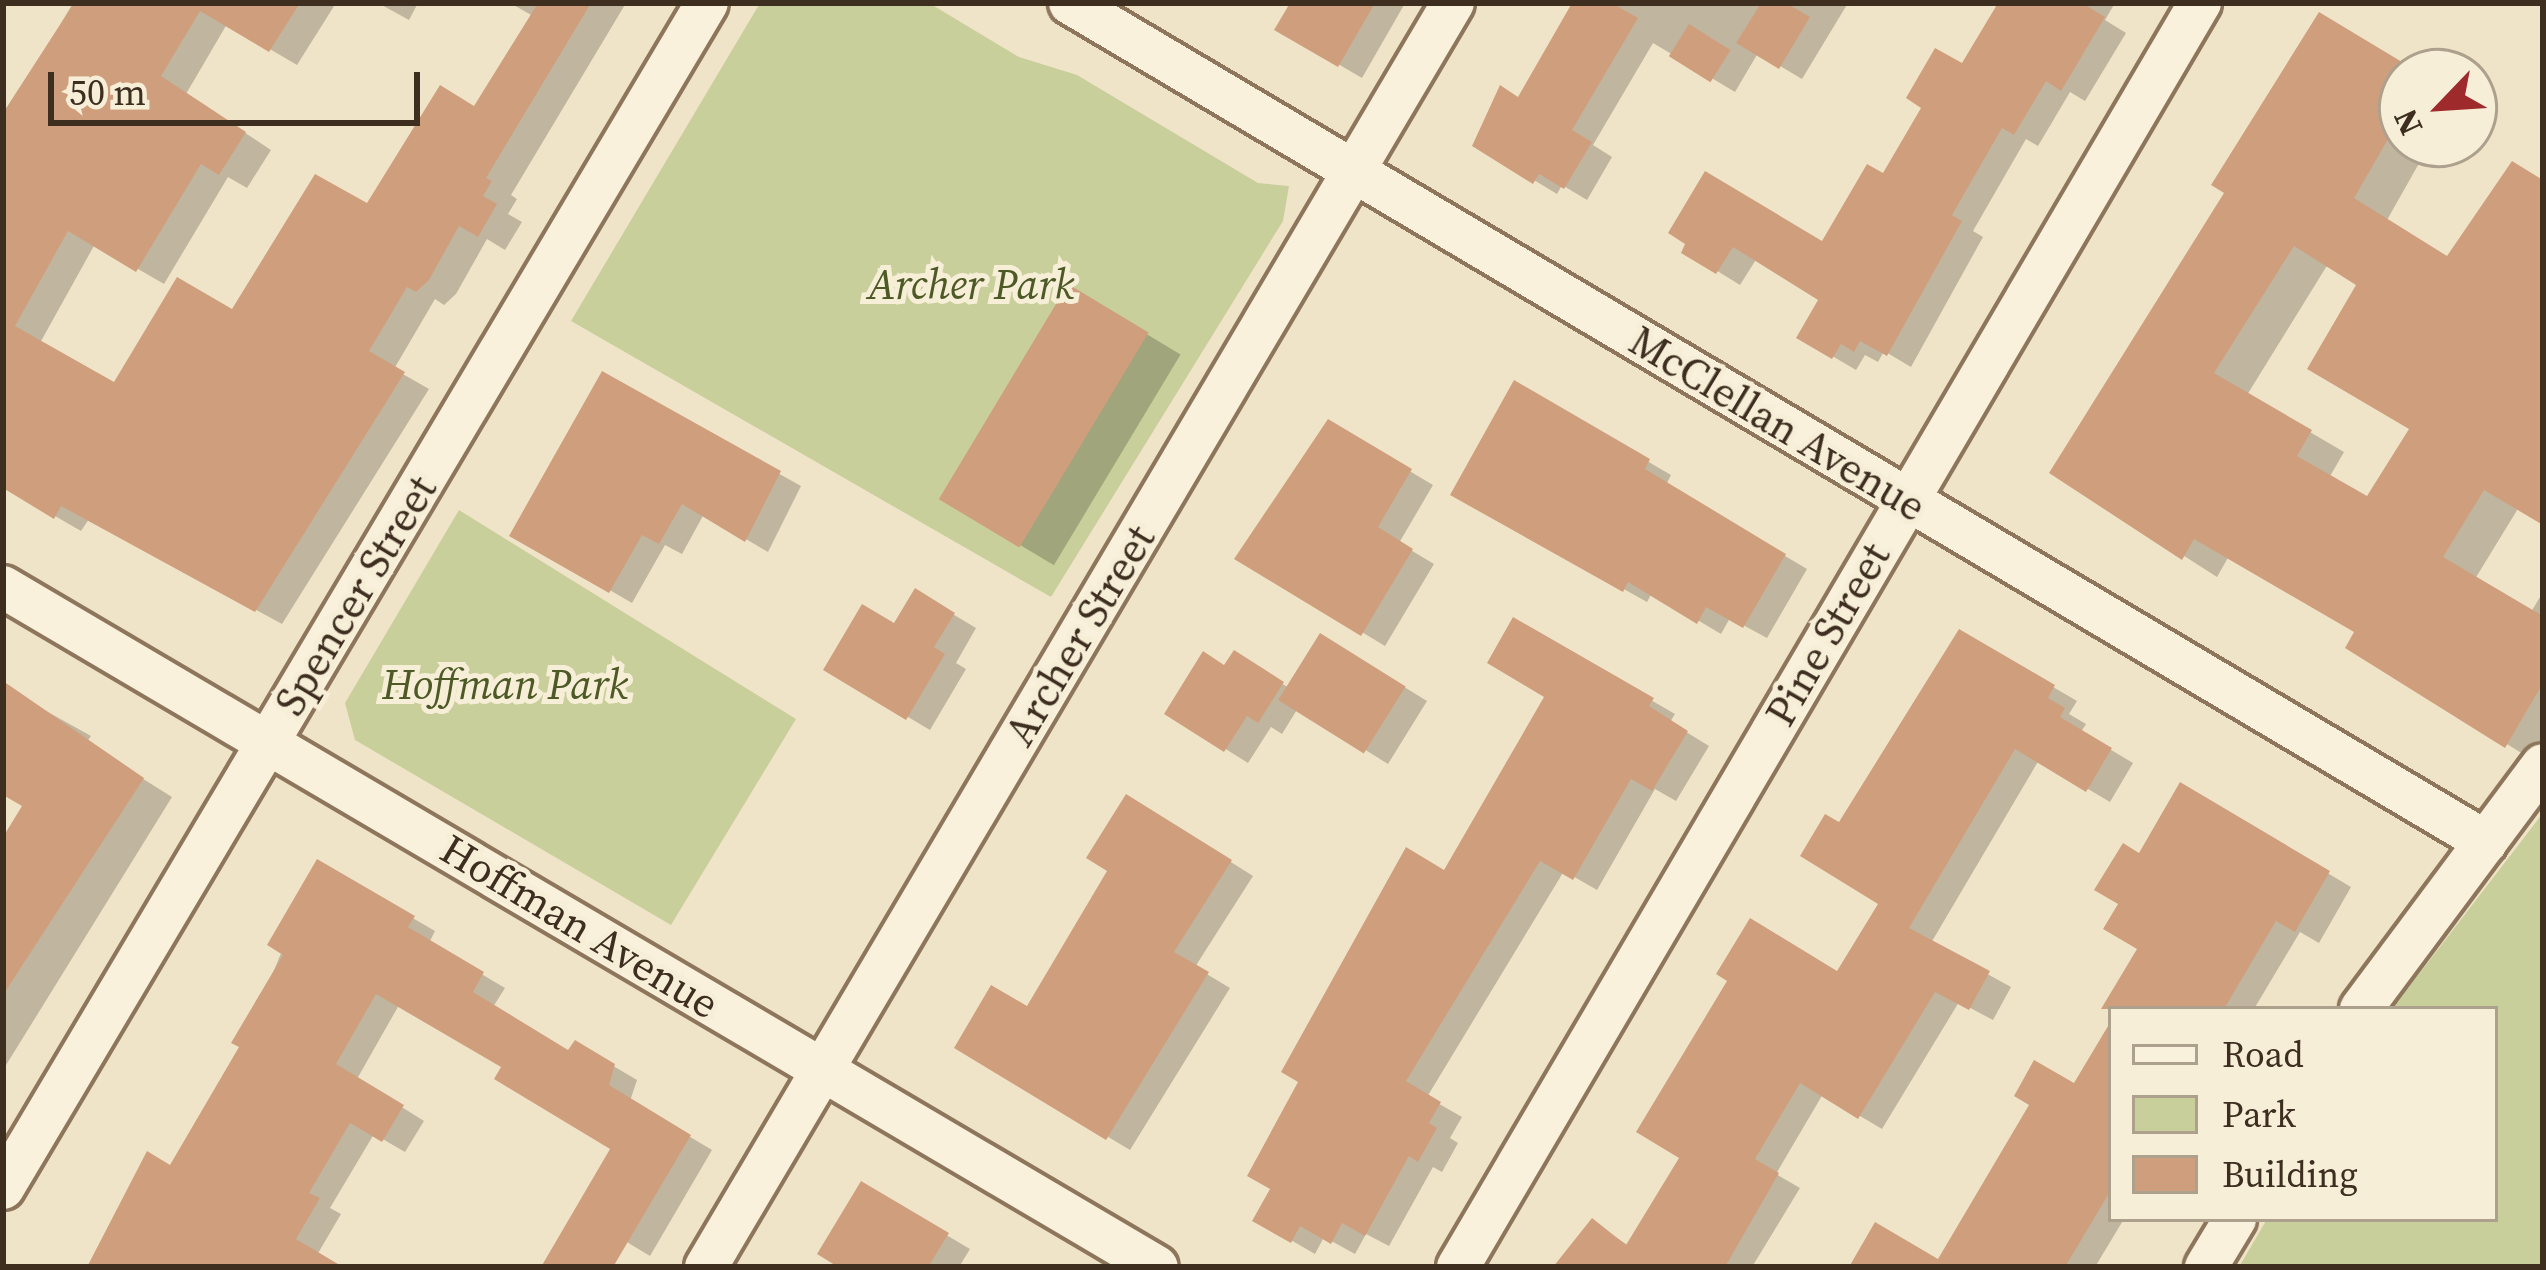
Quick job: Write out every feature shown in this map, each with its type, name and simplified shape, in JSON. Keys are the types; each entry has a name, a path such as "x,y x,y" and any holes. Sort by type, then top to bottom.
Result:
{"street":[{"name":"Spencer Street","path":"3,1188 707,3"},
{"name":"McClellan Avenue","path":"1070,3 2486,842"},
{"name":"Archer Street","path":"706,1267 1453,3"},
{"name":"Pine Street","path":"1458,1267 2200,3"},
{"name":"Hoffman Avenue","path":"3,587 1157,1267"},
{"path":"2363,1006 2543,765"},
{"path":"2206,1267 2233,1222"}],"green space":[{"name":"Archer Park","path":"760,3 929,3 1019,57 1077,75 1258,183 1289,186 1283,221 1051,597 571,321"},
{"name":"Hoffman Park","path":"459,510 796,719 671,925 355,740 345,703"},
{"path":"2543,813 2543,1267 2239,1267 2265,1222 2498,1222 2498,1006 2394,1006"}],"building":[{"path":"74,3 300,3 269,52 200,11 161,76 246,132 219,175 201,164 136,272 68,231 15,326 114,382 177,277 232,309 315,174 367,203 440,85 474,106 538,3 591,3 486,178 492,181 483,196 497,204 478,237 459,226 429,280 416,292 407,287 369,351 405,372 255,612 61,506 54,519 3,488 3,113"},
{"path":"1290,3 1375,3 1338,67 1274,30"},
{"path":"1572,3 1612,3 1638,18 1572,130 1592,142 1564,189 1539,174 1533,184 1472,146 1500,85 1518,97"},
{"path":"1761,3 1786,3 1810,17 1779,69 1736,43"},
{"path":"1998,3 2082,3 2105,17 2061,91 2046,81 2014,135 2002,128 1952,215 1962,221 1887,356 1860,341 1854,352 1841,344 1832,359 1796,338 1818,300 1733,247 1716,274 1681,253 1685,244 1668,233 1705,171 1822,241 1867,164 1883,173 1921,108 1906,98 1935,48 1962,63"},
{"path":"2319,12 2379,48 2378,156 2354,198 2447,256 2512,161 2543,180 2543,525 2484,490 2443,557 2543,616 2543,683 2505,748 2345,648 2354,632 2194,539 2182,560 2049,473 2224,193 2211,185","holes":["2294,246 2356,285 2307,369 2409,429 2367,496 2297,456 2312,430 2214,373"]},
{"path":"1689,24 1731,50 1710,82 1669,56"},
{"path":"1068,284 1149,332 1019,548 939,499"},
{"path":"602,371 781,471 745,542 682,504 659,544 642,535 609,593 509,536"},
{"path":"1514,380 1650,459 1645,469 1786,554 1743,628 1706,607 1697,624 1628,582 1623,592 1450,495"},
{"path":"1328,419 1412,469 1378,527 1413,549 1361,636 1234,559"},
{"path":"915,588 955,613 934,647 945,654 906,720 823,670 862,604 894,623"},
{"path":"1513,617 1654,698 1649,706 1688,731 1652,791 1631,779 1573,880 1540,861 1406,1081 1441,1102 1429,1123 1437,1128 1418,1162 1409,1156 1365,1236 1342,1223 1331,1244 1300,1226 1291,1243 1252,1221 1270,1189 1247,1176 1298,1082 1281,1072 1406,847 1444,870 1544,697 1487,663"},
{"path":"1959,629 2055,685 2048,698 2065,708 2060,717 2112,748 2086,792 2015,749 1909,928 1990,971 1969,1010 1935,992 1858,1119 1800,1083 1755,1159 1779,1173 1725,1267 1553,1267 1592,1218 1626,1245 1679,1158 1636,1132 1727,981 1716,974 1750,918 1837,971 1878,904 1800,856 1825,814 1839,822"},
{"path":"1320,633 1406,687 1364,754 1278,700"},
{"path":"1234,650 1284,682 1258,723 1247,716 1224,752 1164,714 1203,651 1224,665"},
{"path":"3,681 144,778 3,995 3,837 22,806 3,795"},
{"path":"2180,782 2330,871 2295,932 2276,921 2226,1006 2101,1009 2137,949 2103,929 2118,904 2094,890 2123,843 2139,853"},
{"path":"1126,794 1232,860 1174,952 1209,972 1106,1140 954,1048 991,985 1027,1006 1107,871 1086,858"},
{"path":"317,859 415,916 408,927 484,972 473,992 568,1050 575,1040 615,1064 609,1085 691,1135 613,1267 541,1267 610,1149 494,1079 501,1067 376,994 336,1064 404,1105 382,1142 350,1123 309,1193 320,1198 296,1239 343,1267 87,1267 147,1151 170,1165 239,1047 231,1043 283,955 267,945"},
{"path":"2108,1026 2108,1195 2065,1267 1849,1267 1875,1222 1938,1259 2029,1105 2014,1096 2034,1060 2074,1083"},
{"path":"861,1181 949,1233 928,1267 838,1267 817,1254"}]}
